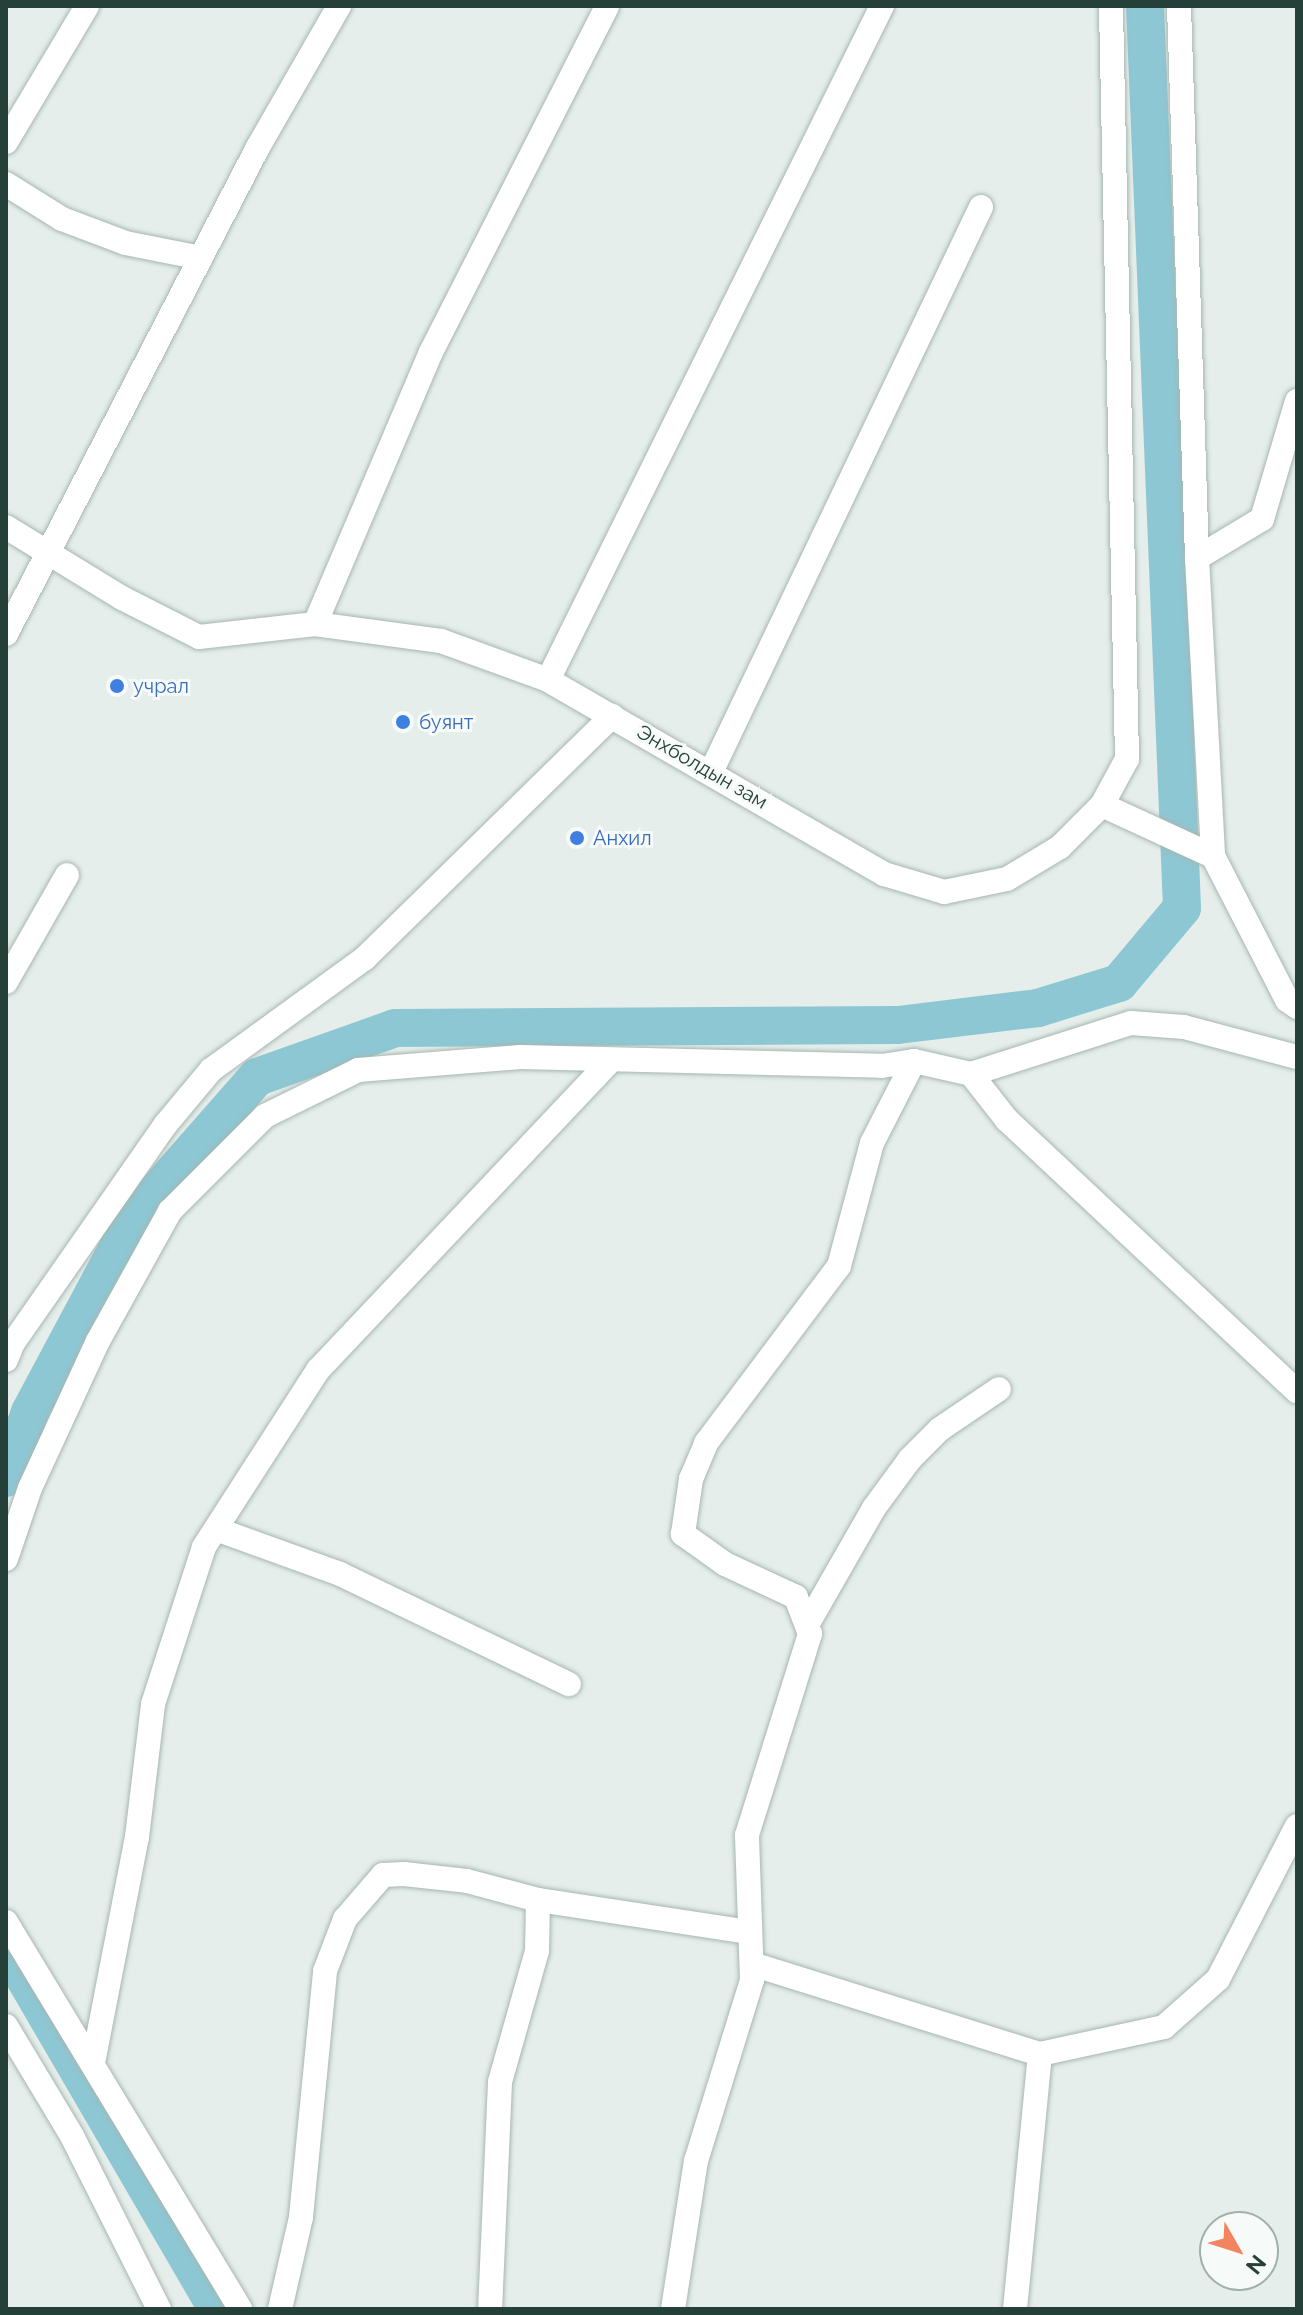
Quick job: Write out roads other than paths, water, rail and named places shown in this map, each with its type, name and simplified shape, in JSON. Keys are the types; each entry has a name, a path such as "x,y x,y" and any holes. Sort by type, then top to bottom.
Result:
{"street":[{"path":"6,142 87,6"},
{"path":"6,634 201,258 339,6"},
{"path":"315,624 430,354 607,6"},
{"path":"548,680 882,6"},
{"name":"Энхболдын зам","path":"6,527 48,555 199,637 315,624 441,641 548,680 712,770 884,874 944,892 1007,879 1060,847 1102,805 1127,759 1111,6"},
{"path":"1179,6 1197,558 1213,856 1287,1000 1297,1007"},
{"path":"6,184 62,219 126,243 201,258"},
{"path":"712,770 981,207"},
{"path":"1197,558 1262,519 1297,401"},
{"path":"6,1360 13,1343 166,1124 211,1070 365,958 612,716"},
{"path":"1102,805 1213,856"},
{"path":"6,982 67,875"},
{"path":"6,1559 30,1488 98,1341 170,1211 265,1116 358,1070 520,1057 882,1066 914,1061 971,1074 1131,1023 1184,1027 1297,1057"},
{"path":"93,2063 137,1837 153,1704 187,1590 216,1529 318,1370 610,1061"},
{"path":"673,2309 696,2161 752,1980 747,1835 810,1634 796,1597 725,1564 683,1534 691,1479 706,1443 839,1266 872,1143 914,1061"},
{"path":"971,1074 1007,1120 1297,1391"},
{"path":"807,1625 874,1508 910,1459 940,1429 999,1389"},
{"path":"216,1529 340,1574 569,1684"},
{"path":"752,1964 1040,2054 1164,2027 1218,1979 1297,1826"},
{"path":"280,2309 301,2217 325,1971 345,1919 383,1875 467,1881 538,1900 750,1932"},
{"path":"490,2309 500,2082 537,1951 538,1900"},
{"path":"6,1922 240,2309"},
{"path":"6,2026 64,2123 159,2309"},
{"path":"1015,2309 1040,2054"}],"waterway":[{"path":"6,1478 30,1412 134,1217 257,1077 395,1028 898,1025 1038,1008 1119,983 1182,908 1145,6"},
{"path":"6,1946 217,2309"}],"place":[{"name":"учрал","path":"117,686"},
{"name":"буянт","path":"403,722"},
{"name":"Анхил","path":"577,838"}]}
